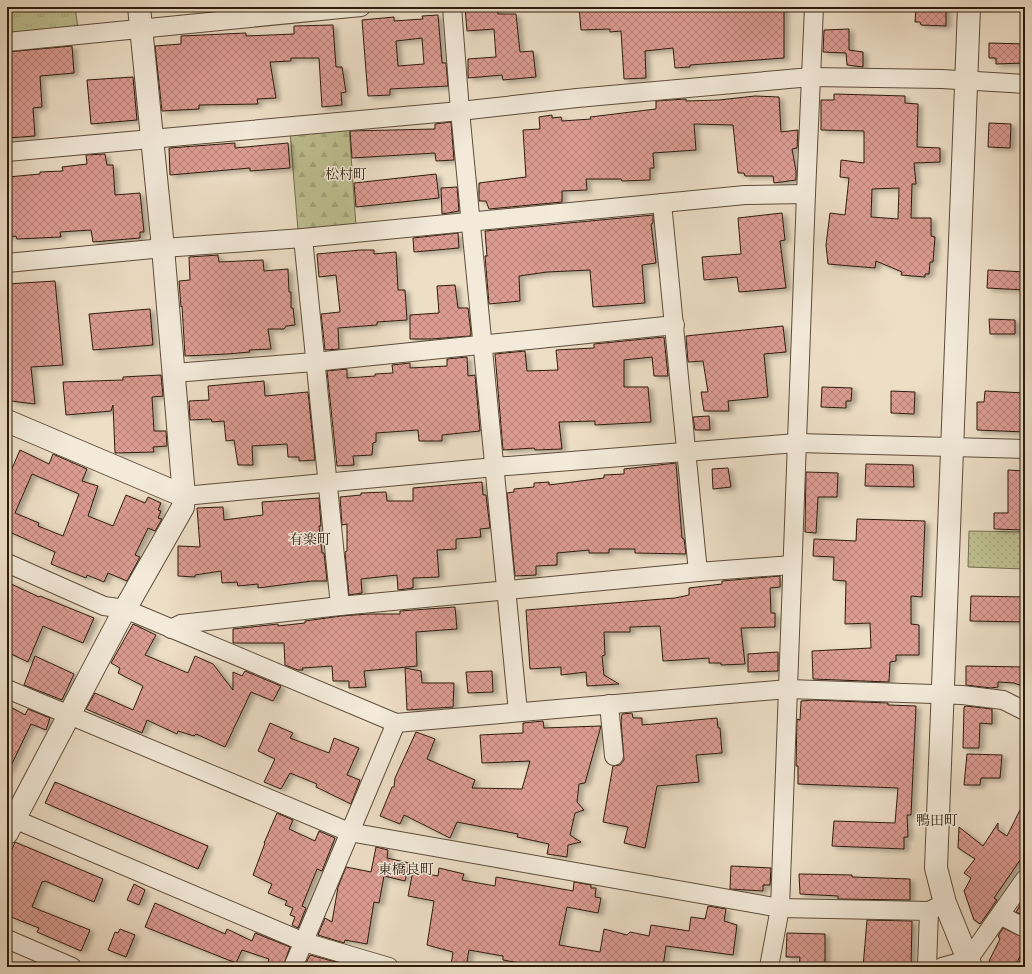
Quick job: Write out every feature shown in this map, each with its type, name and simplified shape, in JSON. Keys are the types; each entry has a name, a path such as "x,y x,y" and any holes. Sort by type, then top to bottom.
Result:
{"street":[{"path":"7,42 140,17 361,7"},
{"path":"452,7 470,221 518,712"},
{"path":"769,967 780,908 814,7"},
{"path":"927,967 937,907 936,868 942,694 953,447 969,7"},
{"path":"140,17 174,373 184,496 183,507 125,609 10,823 304,942 389,967"},
{"path":"7,152 460,111 577,98 811,77 1025,84"},
{"path":"7,263 163,248 302,238 745,195 806,194"},
{"path":"662,203 688,452 698,572"},
{"path":"302,238 340,606"},
{"path":"174,373 314,362 483,343 675,325"},
{"path":"7,421 184,496 495,467 797,443 1025,450"},
{"path":"7,563 104,606 125,609 396,723 788,689 942,694 1003,700 1025,711"},
{"path":"171,629 181,624 340,606 507,592 698,572 792,565"},
{"path":"7,689 349,832 780,908 937,907"},
{"path":"609,704 614,756"},
{"path":"293,967 396,723"},
{"path":"942,967 970,963 1025,879"},
{"path":"937,907 970,963"},
{"path":"1000,916 1025,928"},
{"path":"7,939 72,967"}],"green space":[{"path":"7,7 75,7 78,28 7,36"},
{"path":"349,127 356,226 298,230 290,132"},
{"path":"969,531 1025,532 1025,569 968,567"}],"building":[{"path":"465,7 497,7 498,14 516,14 520,52 533,51 536,77 503,80 502,75 468,78 468,59 496,57 494,29 467,31"},
{"path":"579,7 784,7 784,58 690,65 690,67 675,68 673,48 645,51 646,78 624,79 621,31 610,32 610,29 581,30"},
{"path":"946,7 946,26 921,25 920,22 915,22 916,8"},
{"path":"438,15 442,63 446,63 448,86 390,89 390,95 368,96 362,20 394,17 394,21 423,19 422,16","holes":["422,38 424,64 398,66 396,41"]},
{"path":"333,25 336,67 342,67 346,92 341,93 342,105 322,107 319,58 291,58 291,61 270,62 276,98 257,99 258,104 199,105 199,109 162,111 155,46 181,44 181,36 246,33 246,36 294,34 294,26"},
{"path":"849,29 849,50 863,52 863,67 847,65 846,53 823,52 824,30"},
{"path":"989,43 1025,44 1024,63 996,64 996,58 989,58"},
{"path":"72,46 74,73 40,76 42,107 33,108 35,136 7,138 7,52"},
{"path":"133,77 137,120 91,124 87,80"},
{"path":"834,94 905,96 905,103 918,104 917,147 940,148 940,162 914,163 916,184 912,184 911,218 931,218 931,236 935,237 933,262 930,262 929,274 925,274 925,277 901,275 902,272 876,261 875,268 828,264 826,245 830,213 845,215 849,178 840,177 841,160 864,163 864,131 821,130 821,100 834,100","holes":["899,188 898,219 871,217 872,189"]},
{"path":"755,96 779,97 781,132 798,130 797,148 792,149 796,180 774,183 773,176 745,176 744,173 738,173 733,125 694,124 696,150 653,153 654,168 650,168 650,180 622,181 621,179 586,179 587,190 562,191 562,202 489,209 486,201 479,201 479,183 526,177 523,130 540,129 539,117 552,115 552,118 561,117 562,121 591,119 590,117 656,109 656,101 686,99 686,101 719,100"},
{"path":"451,122 454,160 436,161 435,153 352,158 350,131 435,129 435,124"},
{"path":"989,123 1011,124 1010,148 988,147"},
{"path":"235,143 235,148 288,143 290,168 250,171 250,168 170,175 169,148"},
{"path":"105,154 107,165 113,165 115,195 140,193 144,232 140,232 140,238 93,242 91,230 60,232 61,237 17,239 16,236 7,237 7,216 10,216 8,177 40,174 40,172 63,171 62,167 87,164 86,155"},
{"path":"436,174 439,198 356,207 354,183"},
{"path":"457,187 459,211 442,214 441,188"},
{"path":"782,213 785,240 780,241 786,288 739,292 737,277 704,280 702,257 741,254 738,218"},
{"path":"653,215 653,223 651,224 656,263 642,265 645,303 593,307 590,270 547,272 519,276 520,301 489,304 485,256 487,256 485,231"},
{"path":"458,233 459,248 414,252 413,238"},
{"path":"374,250 374,254 396,252 398,290 405,290 407,320 377,322 377,325 338,328 339,349 325,350 321,314 340,312 336,275 319,277 317,254"},
{"path":"218,255 219,262 263,260 264,271 288,269 289,292 291,292 291,308 293,308 295,325 286,326 284,329 268,329 271,349 249,350 250,352 227,354 185,356 179,281 190,280 189,257"},
{"path":"988,270 1025,272 1025,290 987,288"},
{"path":"55,281 63,365 31,367 35,404 11,401 10,385 7,384 7,369 9,369 7,284"},
{"path":"455,285 458,308 468,308 471,333 470,336 410,339 410,315 439,313 437,286"},
{"path":"150,309 153,345 93,350 89,314"},
{"path":"989,319 1015,320 1015,334 990,334"},
{"path":"783,326 786,352 764,354 768,397 728,401 729,411 704,411 701,392 708,392 703,361 688,362 686,336"},
{"path":"664,337 668,376 654,376 652,357 624,360 624,387 648,387 651,422 595,425 595,421 559,422 562,449 535,450 534,448 503,450 495,354 525,351 527,371 558,370 556,350 594,348 594,344"},
{"path":"467,357 468,376 475,375 480,431 442,435 442,441 419,441 418,430 376,433 376,442 373,443 372,455 353,456 354,465 337,466 327,371 347,369 347,378 375,376 375,374 393,373 392,365 410,363 410,368 447,366 447,359"},
{"path":"161,375 163,396 152,397 154,431 166,431 167,446 153,447 154,452 115,453 113,405 111,411 66,415 63,382 123,380 123,377"},
{"path":"264,381 265,396 308,392 315,460 299,461 299,457 288,457 287,444 252,446 253,465 238,465 234,440 226,441 224,421 212,422 211,419 190,420 189,401 209,400 208,386"},
{"path":"822,387 852,388 851,401 846,401 846,408 821,407"},
{"path":"891,391 915,392 914,414 891,413"},
{"path":"985,391 1025,393 1025,432 977,430 977,402 984,402"},
{"path":"709,416 710,430 695,430 693,417"},
{"path":"20,450 49,464 53,454 87,469 82,481 98,486 88,516 113,526 126,495 145,503 148,497 161,503 158,510 161,511 158,518 162,519 155,531 148,528 135,555 140,557 127,581 108,573 104,582 87,575 86,578 51,564 55,552 7,531 7,480","holes":["32,474 79,494 63,536 38,526 39,523 15,513"]},
{"path":"676,463 682,538 684,539 686,554 635,553 635,549 609,549 609,553 589,553 589,550 557,553 557,565 536,566 536,575 515,576 507,493 514,492 514,489 534,487 534,483 549,482 549,485 604,478 604,475 624,474 624,469"},
{"path":"866,464 913,465 914,487 865,486"},
{"path":"728,468 731,487 713,489 712,469"},
{"path":"1008,470 1025,471 1025,530 994,529 994,513 1008,513"},
{"path":"806,472 838,473 837,497 818,497 816,533 805,532"},
{"path":"482,482 483,495 486,495 490,528 480,529 481,537 456,539 456,549 437,550 439,577 413,578 413,588 398,590 397,575 361,579 362,593 349,595 345,552 347,551 347,524 342,525 340,497 361,495 361,493 386,492 387,501 413,501 413,488"},
{"path":"319,498 321,526 319,526 327,581 312,581 258,588 258,584 238,586 237,582 222,583 221,571 195,575 195,577 178,576 178,546 200,547 197,508 223,507 224,520 263,515 262,502"},
{"path":"857,519 925,521 922,597 911,596 911,624 919,625 919,655 896,655 896,661 890,662 889,682 813,679 812,651 871,648 870,623 845,624 846,581 833,580 834,557 813,556 814,539 856,541"},
{"path":"780,576 780,587 770,588 771,613 775,613 775,627 741,628 745,664 721,665 721,663 709,663 709,658 663,661 660,626 630,627 630,632 604,632 605,655 602,656 604,675 619,684 587,686 586,672 561,675 561,667 530,669 526,610 675,598 689,595 689,588 722,584 722,581"},
{"path":"7,582 39,597 40,596 94,618 83,643 43,626 28,662 7,652"},
{"path":"971,596 1025,597 1025,622 970,621"},
{"path":"455,607 457,629 416,632 417,666 364,671 366,687 349,688 349,681 333,681 332,666 302,668 303,670 298,670 285,665 284,643 233,643 233,629 278,624 278,626 305,623 305,621 341,616 400,614 400,611"},
{"path":"133,624 156,635 145,655 188,673 195,656 213,664 233,690 233,672 242,676 245,671 281,686 273,701 251,692 225,747 196,734 194,736 178,731 177,734 147,720 142,733 86,709 95,693 133,710 143,686 118,673 120,668 111,663"},
{"path":"778,652 778,671 748,672 748,654"},
{"path":"35,656 74,674 62,700 24,685"},
{"path":"966,666 1025,667 1025,687 1014,683 998,682 998,687 991,688 966,685"},
{"path":"405,668 421,671 422,683 454,683 453,707 407,710"},
{"path":"492,671 493,692 468,693 466,672"},
{"path":"813,700 888,703 888,705 916,706 911,815 907,815 908,837 904,837 904,849 832,846 834,821 895,823 898,788 798,784 798,766 796,766 797,719 800,720 801,701"},
{"path":"7,705 25,715 28,709 50,718 46,730 31,724 7,774"},
{"path":"964,707 992,709 992,724 980,723 979,748 963,748"},
{"path":"632,713 633,718 642,718 642,725 717,718 718,728 720,728 722,753 696,755 699,782 657,786 645,848 624,843 628,827 603,822 613,766 620,765 624,760 621,721 622,714"},
{"path":"543,721 544,728 601,726 585,783 579,784 577,802 584,810 575,813 570,835 581,842 568,845 567,857 547,854 549,844 517,837 518,834 457,822 450,838 404,815 400,824 380,816 392,787 394,787 395,778 416,732 435,739 427,759 475,780 472,788 522,789 530,761 482,763 480,735 523,733 523,723"},
{"path":"270,723 293,733 290,738 329,753 334,738 359,748 347,775 360,780 351,804 316,787 317,784 290,773 281,789 264,782 275,759 258,751"},
{"path":"967,754 1002,755 1000,778 981,778 980,785 964,785"},
{"path":"55,782 208,846 198,869 45,803"},
{"path":"1025,800 1025,853 994,898 997,900 980,924 974,920 964,891 971,878 964,873 975,859 958,848 959,827 983,846 998,823 998,830 1007,836"},
{"path":"277,813 293,820 289,829 315,841 319,831 335,838 322,871 317,869 302,906 306,908 298,928 292,925 295,917 290,915 293,908 285,905 287,901 268,893 272,884 253,875 264,843"},
{"path":"15,842 103,879 94,902 45,881 42,882 32,907 90,930 81,951 37,932 39,928 11,917 12,913 7,911 7,861"},
{"path":"376,847 388,850 387,858 409,863 405,881 384,876 379,903 374,902 367,944 345,940 344,943 318,935 325,918 332,922 338,887 346,867 371,872"},
{"path":"731,866 771,868 770,885 763,885 763,891 730,889"},
{"path":"439,868 464,874 462,880 495,886 496,877 573,891 574,882 591,885 591,888 596,888 595,897 601,898 598,913 567,907 559,945 600,952 604,929 627,935 630,932 649,936 651,925 689,931 691,917 705,919 708,906 726,909 724,921 737,925 733,955 666,946 663,967 610,967 591,964 591,967 519,967 520,963 503,960 503,956 469,950 466,967 451,965 453,952 427,945 434,901 408,896 413,871 438,876"},
{"path":"799,874 852,875 852,877 910,879 910,900 838,899 838,896 800,894"},
{"path":"134,884 145,890 139,905 127,900"},
{"path":"1025,897 1025,916 1016,912"},
{"path":"155,903 225,934 227,929 252,941 255,933 290,947 283,967 267,967 269,959 242,950 236,963 145,927"},
{"path":"867,920 912,921 911,967 863,967"},
{"path":"1003,928 1025,938 1025,946 1015,967 998,967 989,961 1000,939 998,936"},
{"path":"120,929 135,935 126,957 108,950 115,932 118,933"},
{"path":"787,933 825,934 825,967 799,967 800,957 786,957"},
{"path":"310,955 336,962 334,967 304,967"}],"district":[{"name":"松村町","path":"346,175"},
{"name":"有楽町","path":"310,540"},
{"name":"鴨田町","path":"937,821"},
{"name":"東橋良町","path":"406,870"}]}
